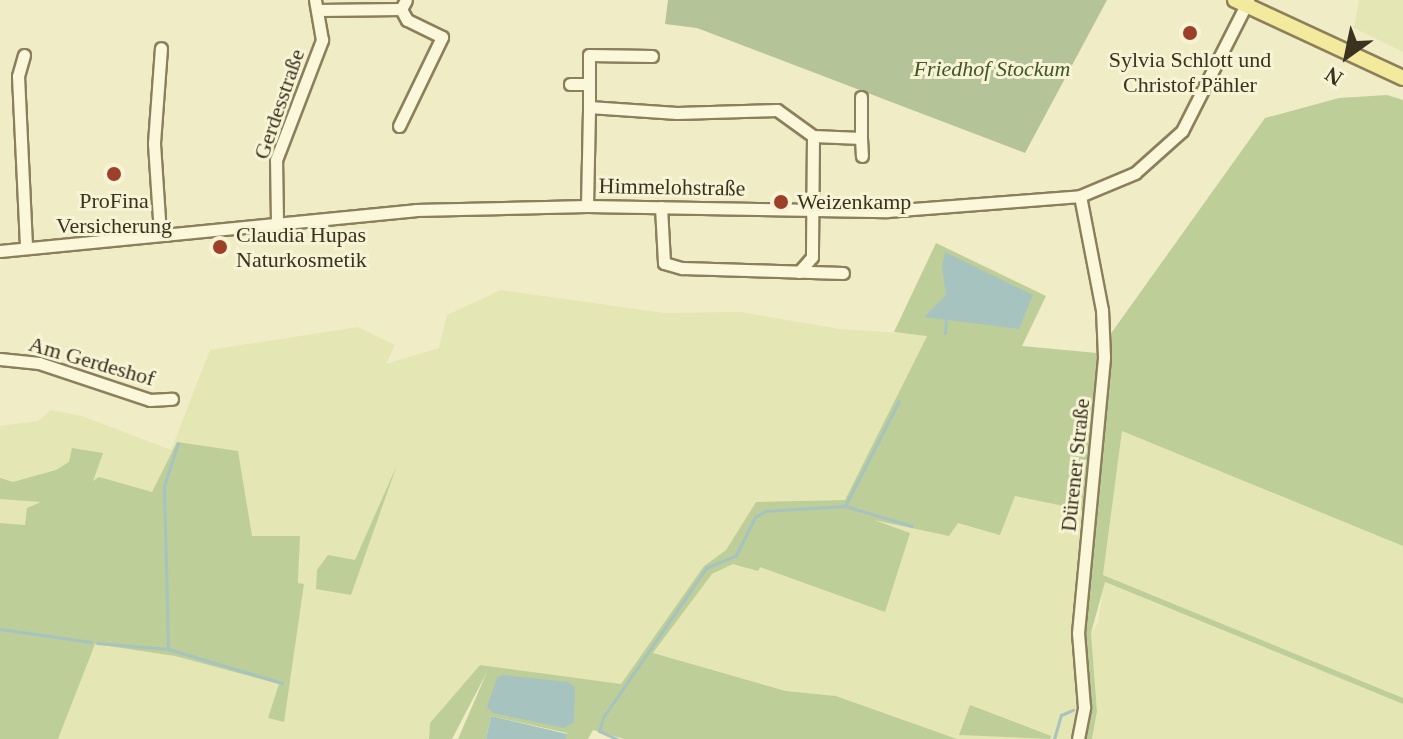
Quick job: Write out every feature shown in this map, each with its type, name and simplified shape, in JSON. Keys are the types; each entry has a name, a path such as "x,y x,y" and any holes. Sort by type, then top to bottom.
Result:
{"main road":[{"path":"1243,1 1403,78"}],"street":[{"name":"Himmelohstraße","path":"0,251 277,221 441,209 587,206 815,211 933,209 1080,196 1135,173 1180,133 1202,100 1243,1"},
{"path":"317,5 404,5 407,20 442,37 399,126"},
{"name":"Gerdesstraße","path":"277,221 276,160 320,47 317,5"},
{"path":"160,234 154,143 161,48"},
{"path":"24,55 18,76 26,248"},
{"path":"587,206 589,55 652,56"},
{"path":"570,84 589,84"},
{"path":"861,97 862,156"},
{"path":"589,107 677,113 777,110 813,136 861,138"},
{"path":"799,272 812,257 815,211 813,136"},
{"name":"Dürener Straße","path":"1078,739 1084,707 1078,633 1104,357 1102,310 1080,196"},
{"path":"661,207 664,263 682,268 843,273"},
{"name":"Am Gerdeshof","path":"0,359 39,363 150,400 172,399"}],"green space":[{"name":"Friedhof Stockum","path":"668,0 1107,0 1025,153 697,28 665,24"},
{"path":"1359,0 1403,0 1403,52 1354,28"},
{"path":"1387,95 1403,100 1403,546 1122,431 1103,575 1403,698 1403,704 1105,582 1091,633 1097,711 1092,739 1080,739 1077,574 1083,510 1015,496 1000,535 958,523 949,536 874,520 910,533 885,612 760,567 758,571 733,564 712,574 653,653 786,691 836,696 957,739 624,739 593,730 588,739 566,739 567,733 491,716 486,739 458,739 487,672 452,739 429,739 430,723 480,665 621,684 704,566 726,550 756,502 845,500 927,336 894,332 936,243 1046,296 1022,346 1097,353 1265,118 1339,98"},
{"path":"501,290 664,313 740,312 840,329 927,335 845,500 756,502 726,550 704,566 621,684 480,665 430,723 429,739 58,739 95,643 175,656 280,684 268,718 283,721 304,585 298,583 300,558 0,523 0,426 38,421 51,410 82,416 171,450 210,350 358,327 395,345 386,364 439,348 447,315"},
{"path":"1122,431 1403,546 1403,698 1103,575"},
{"path":"177,442 238,451 252,536 300,536 298,583 304,584 284,722 268,718 279,684 175,656 95,644 58,739 0,739 0,523 25,525 27,508 41,502 0,499 0,478 13,482 56,470 69,462 72,448 103,453 93,481 99,477 152,492"},
{"path":"397,465 351,595 316,589 317,570 328,555 355,560"},
{"path":"1015,496 1083,510 1077,574 1080,739 957,739 836,696 787,691 653,654 712,574 741,558 766,511 847,511 949,536 958,523"},
{"path":"1104,582 1403,704 1403,739 1092,739 1097,711 1091,633 1098,623"},
{"path":"970,705 1051,736 1050,739 959,735"}],"water":[{"path":"945,252 1033,295 1019,329 924,317 946,295 942,267"},
{"path":"503,675 568,682 575,687 574,722 564,728 493,713 487,707 497,678"},
{"path":"491,716 567,734 566,739 486,739"}],"waterway":[{"path":"945,333 946,320"},
{"path":"845,506 899,401"},
{"path":"168,649 164,486 178,443"},
{"path":"617,739 599,731 604,716 706,568 736,555 755,517 765,511 845,506 912,526"},
{"path":"0,629 91,642"},
{"path":"97,643 168,649 282,683"},
{"path":"1054,739 1061,715 1073,710"}],"place":[{"name":"Sylvia Schlott und Christof Pähler","path":"1190,33"},
{"name":"ProFina Versicherung","path":"114,174"},
{"name":"Weizenkamp","path":"781,202"},
{"name":"Claudia Hupas Naturkosmetik","path":"220,247"}]}
